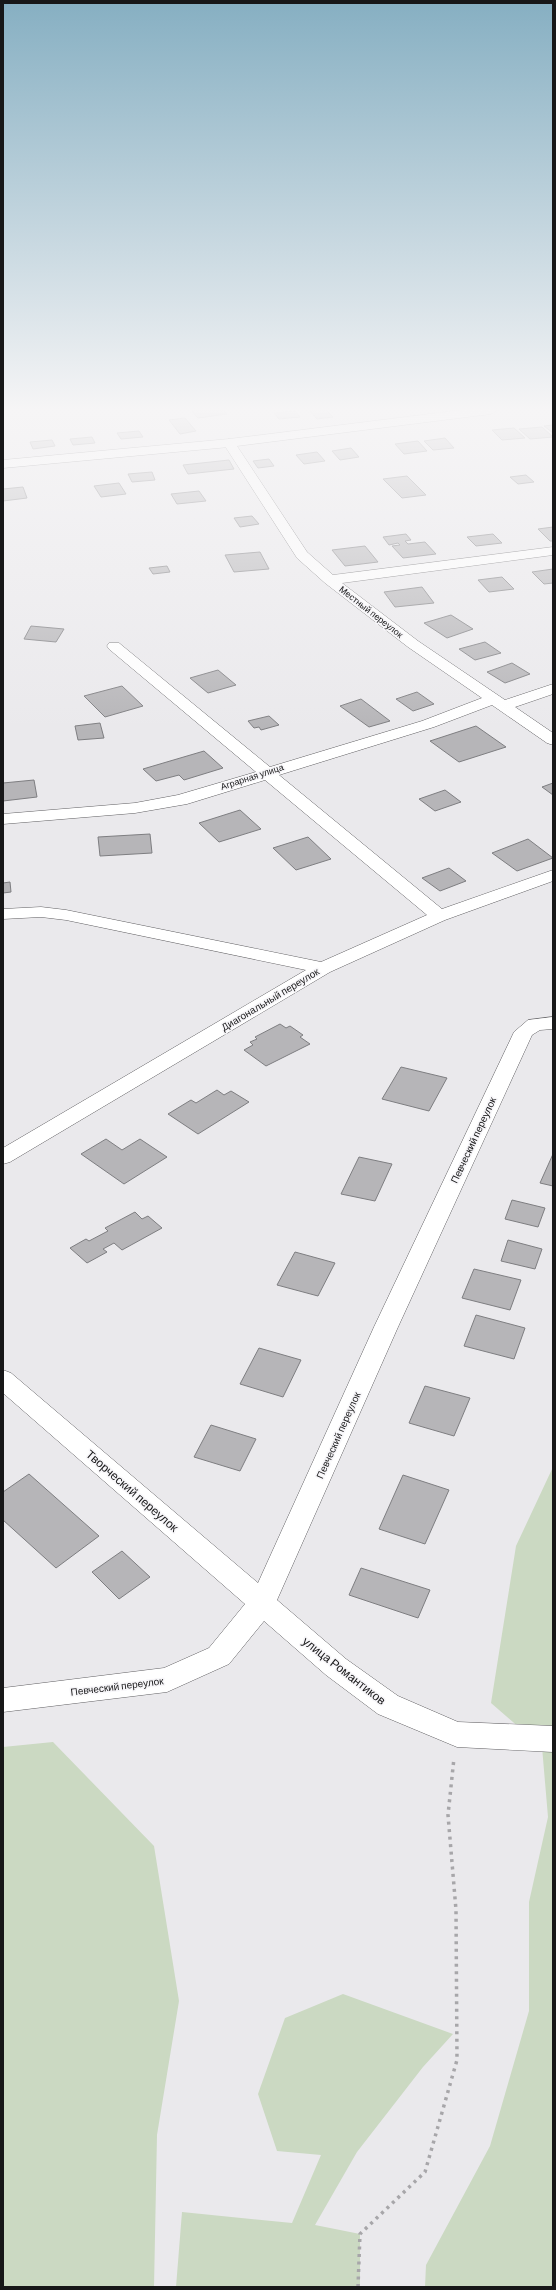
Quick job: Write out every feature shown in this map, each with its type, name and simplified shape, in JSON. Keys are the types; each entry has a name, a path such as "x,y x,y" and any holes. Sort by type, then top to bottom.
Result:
{"street":[{"name":"Местный переулок","path":"277,517 302,555 330,580 413,644 553,740"},
{"path":"330,580 553,551"},
{"path":"114,646 268,772 439,916"},
{"name":"Аграрная улица","path":"3,819 135,808 181,800 268,772 497,703 553,689"},
{"name":"Диагональный переулок","path":"3,1157 322,968 439,916 553,875"},
{"path":"3,914 41,912 66,915 322,968"},
{"name":"Певческий переулок","path":"3,1700 167,1680 219,1656 262,1603 386,1327 524,1032 535,1024 553,1023"},
{"name":"Творческий переулок","path":"3,1379 262,1603"},
{"name":"улица Романтиков","path":"262,1603 336,1667 388,1705 457,1734 553,1739"}],"path":[{"path":"358,2287 360,2234 425,2172 457,2060 456,1910 448,1815 457,1734"}],"green space":[{"path":"553,1467 553,2287 425,2287 426,2265 490,2146 529,2011 529,1902 548,1817 542,1747 491,1703 516,1546"},
{"path":"53,1742 154,1846 179,2001 157,2135 154,2287 3,2287 3,1747"},
{"path":"343,1994 453,2034 423,2067 357,2152 315,2225 360,2234 360,2287 176,2287 182,2212 292,2223 321,2155 277,2151 258,2094 285,2018"}],"building":[{"path":"253,517 259,524 240,527 234,518"},
{"path":"553,527 553,541 550,541 538,529"},
{"path":"406,534 411,540 405,541 408,544 425,542 436,554 403,558 392,546 400,545 398,543 389,545 383,537"},
{"path":"493,534 502,543 476,546 467,537"},
{"path":"365,546 378,562 345,566 332,550"},
{"path":"260,552 269,569 234,572 225,555"},
{"path":"167,566 170,572 153,574 149,568"},
{"path":"553,569 553,583 544,584 532,572"},
{"path":"502,577 514,589 489,592 478,580"},
{"path":"422,587 434,603 395,607 384,592"},
{"path":"451,615 473,629 447,638 424,623"},
{"path":"31,626 64,629 56,642 24,639"},
{"path":"485,642 501,653 475,660 459,649"},
{"path":"512,663 530,674 505,683 487,672"},
{"path":"218,670 236,685 208,693 190,678"},
{"path":"122,686 143,706 105,717 84,696"},
{"path":"417,692 434,704 413,711 396,699"},
{"path":"361,699 390,721 369,727 340,706"},
{"path":"269,716 279,725 261,730 259,727 254,728 248,721"},
{"path":"100,723 104,738 78,740 75,726"},
{"path":"476,726 506,747 459,762 430,741"},
{"path":"204,751 223,768 184,780 179,775 156,781 143,769"},
{"path":"34,780 37,797 3,801 3,783"},
{"path":"553,783 553,795 542,787"},
{"path":"445,790 461,802 435,811 419,799"},
{"path":"240,810 261,829 219,842 199,823"},
{"path":"150,834 152,853 100,856 98,837"},
{"path":"308,837 331,859 296,870 273,848"},
{"path":"528,839 553,858 517,871 492,853"},
{"path":"449,868 466,881 440,891 422,878"},
{"path":"10,882 11,892 3,893 3,883"},
{"path":"280,1024 286,1028 290,1026 303,1035 300,1037 310,1044 266,1066 244,1050 253,1045 250,1042 257,1039 255,1037"},
{"path":"401,1067 447,1078 429,1111 382,1099"},
{"path":"217,1090 224,1095 231,1091 249,1102 198,1134 168,1114 191,1100 196,1103"},
{"path":"106,1139 122,1150 140,1139 167,1157 124,1184 81,1154"},
{"path":"553,1154 553,1186 540,1183"},
{"path":"359,1157 392,1164 375,1201 341,1194"},
{"path":"512,1200 545,1208 538,1227 505,1219"},
{"path":"135,1212 142,1219 148,1216 162,1228 122,1250 114,1243 103,1249 107,1252 87,1263 70,1248 86,1239 89,1241 108,1231 105,1228"},
{"path":"508,1240 542,1249 535,1269 501,1261"},
{"path":"295,1252 335,1263 318,1296 277,1285"},
{"path":"474,1269 521,1280 510,1310 462,1298"},
{"path":"476,1315 525,1328 514,1359 464,1346"},
{"path":"259,1348 301,1360 283,1397 240,1384"},
{"path":"425,1386 470,1398 454,1436 409,1423"},
{"path":"211,1425 256,1439 240,1471 194,1457"},
{"path":"29,1474 99,1536 56,1568 3,1520 3,1492"},
{"path":"403,1475 449,1490 425,1544 379,1529"},
{"path":"122,1551 150,1577 119,1599 92,1572"},
{"path":"361,1568 430,1590 418,1618 349,1595"}]}
